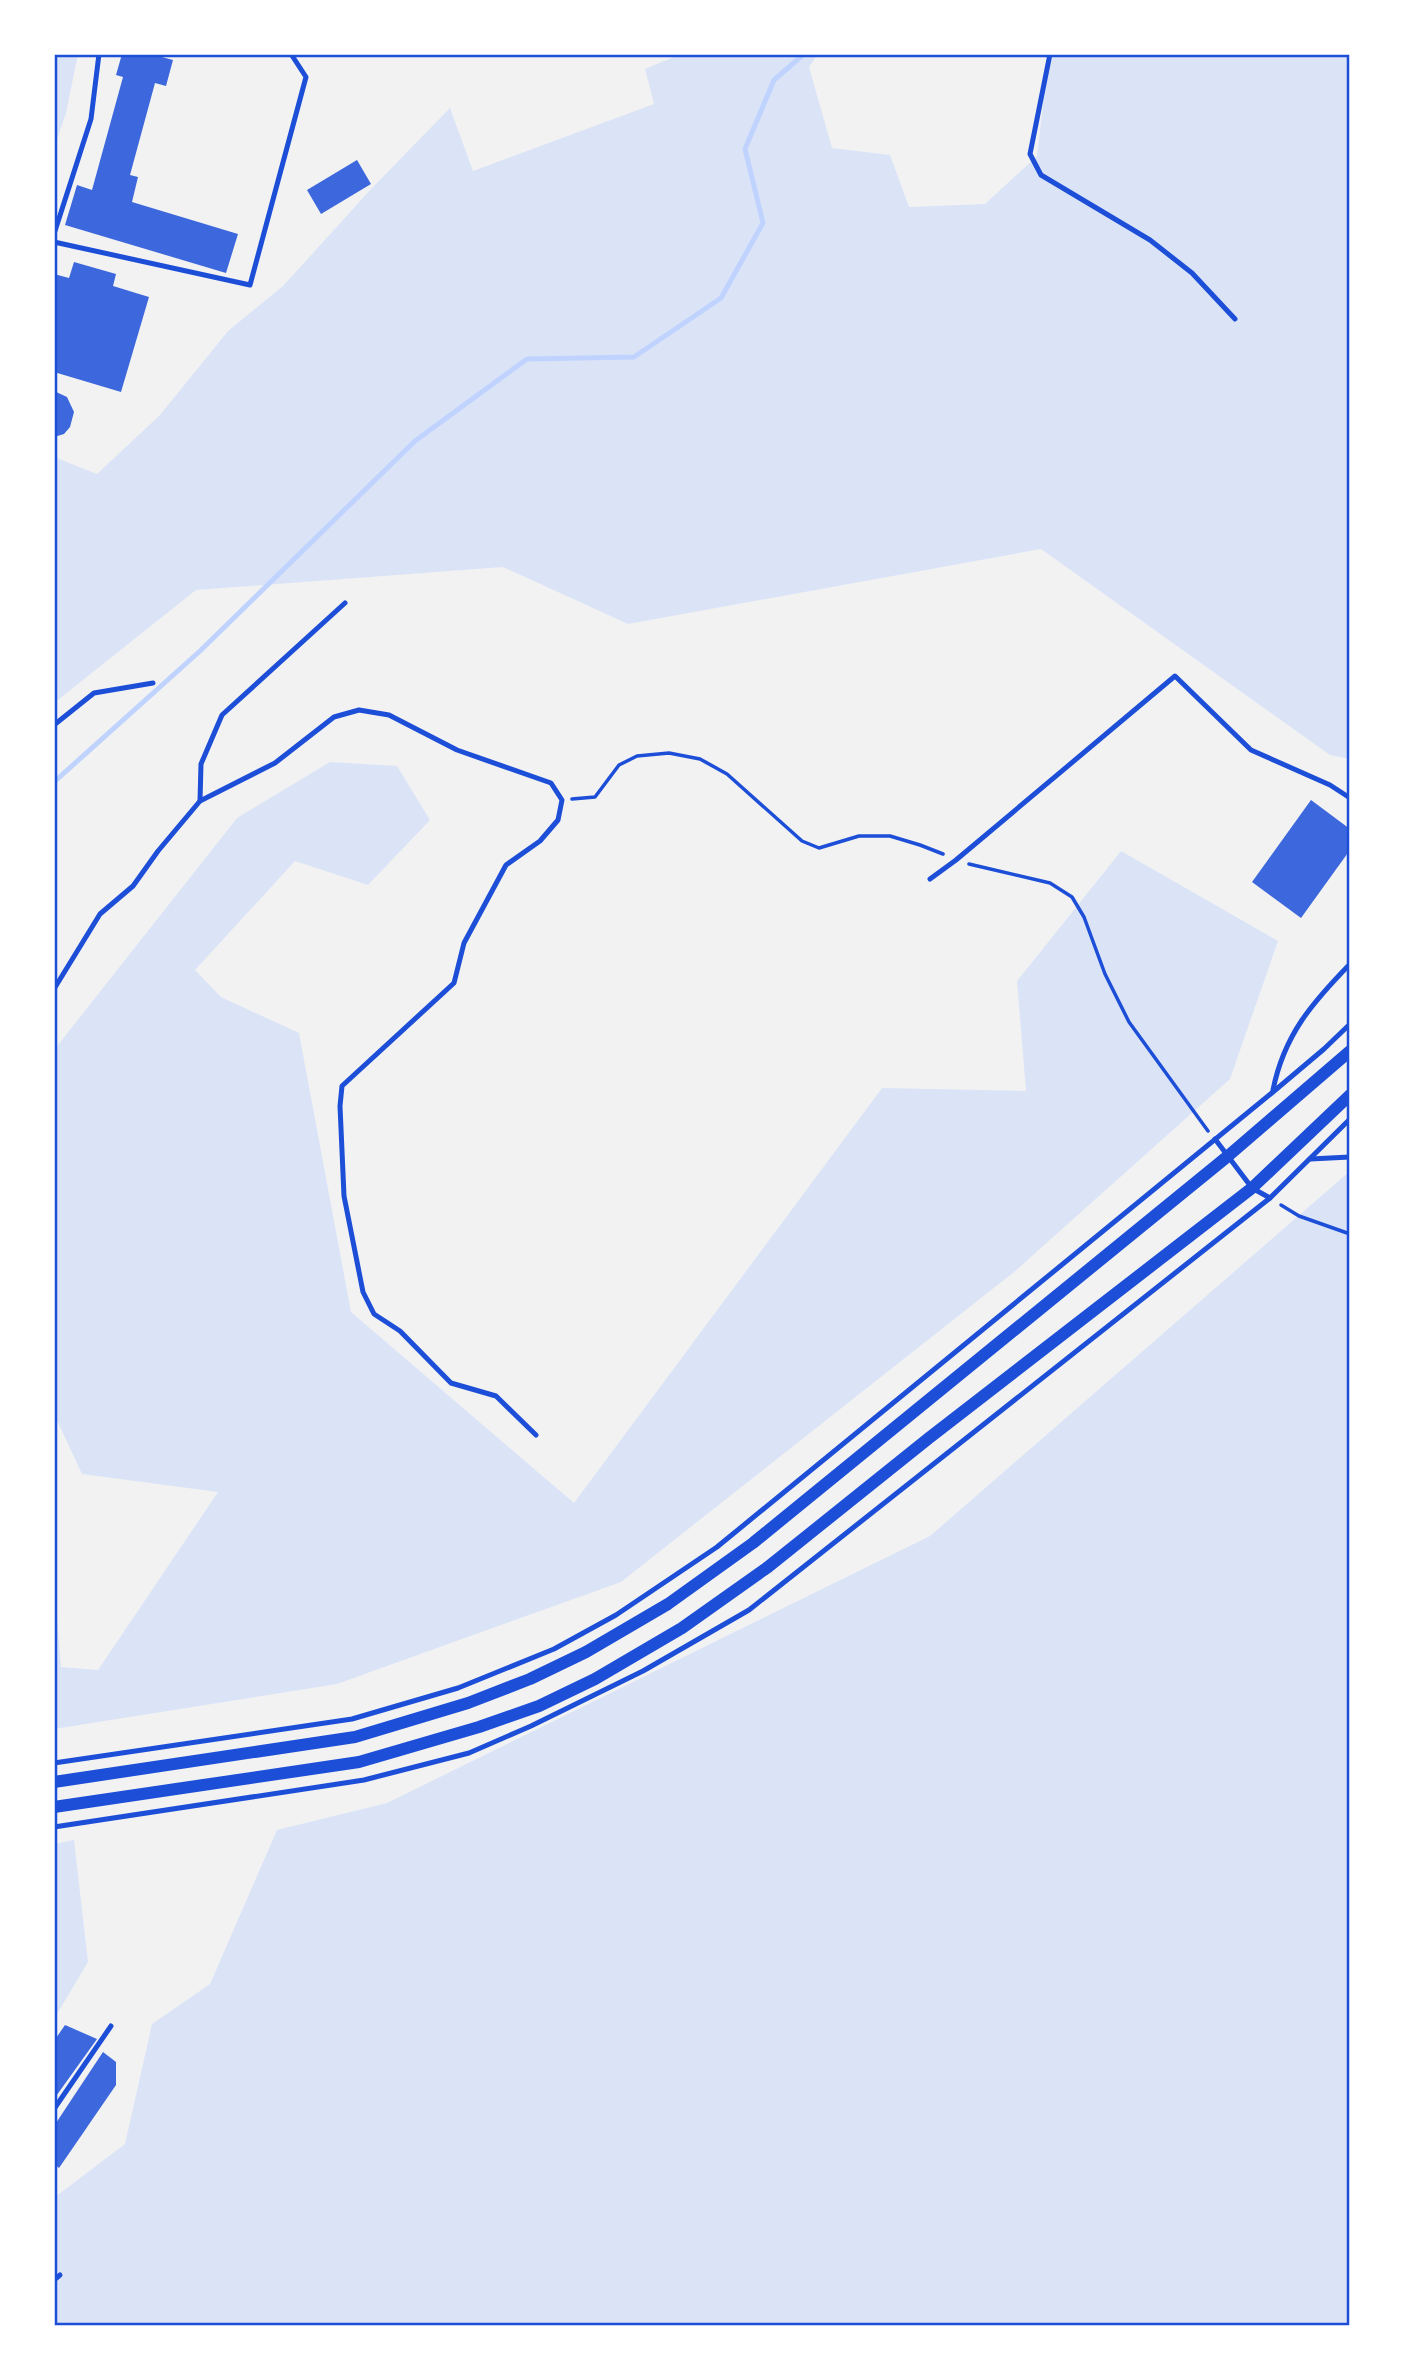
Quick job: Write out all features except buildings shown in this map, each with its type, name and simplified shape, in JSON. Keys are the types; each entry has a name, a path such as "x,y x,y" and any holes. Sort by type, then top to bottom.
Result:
{"street":[{"path":"54,1782 355,1737 468,1703 530,1679 586,1652 668,1604 753,1543 1228,1156 1350,1051"},
{"path":"54,1807 359,1762 539,1706 595,1679 682,1628 768,1567 929,1438 1252,1188 1350,1095"}],"lane":[{"path":"54,234 91,119 99,54"},
{"path":"54,242 250,285 306,77 291,54"},
{"path":"1050,54 1030,154 1041,175 1150,240 1192,273 1235,319"},
{"path":"200,801 201,764 222,715 345,603"},
{"path":"930,879 1175,676 1251,750 1330,785 1350,799"},
{"path":"54,725 94,693 153,682"},
{"path":"54,989 100,914 134,886 158,850 200,801 275,763 334,717 359,710 390,715 457,750 551,783 562,800 558,820 540,841 506,865 464,943 454,983 342,1086 340,1106 344,1196 363,1292 374,1314 400,1331 452,1383 496,1396 536,1435"},
{"path":"1273,1092 1276,1077 1297,1025 1315,999 1350,964"},
{"path":"54,1763 352,1719 458,1688 554,1649 627,1608 717,1547 1273,1092 1350,1024"},
{"path":"54,1827 363,1780 469,1753 643,1671 749,1610 1270,1198 1350,1119"},
{"path":"1215,1139 1252,1188 1270,1198"},
{"path":"1310,1159 1350,1157"},
{"path":"54,2109 111,2026"},
{"path":"54,2280 60,2275"}],"path":[{"path":"562,800 595,797 619,765 637,756 669,752 701,759 727,774 794,835 819,848 859,836 890,836 979,868 1050,883 1072,897 1084,916 1105,974 1129,1022 1215,1139"},
{"path":"1270,1198 1299,1216 1350,1234"}],"shaded area":[{"path":"54,54 78,54 66,113 54,148"},
{"path":"681,54 818,54 809,67 832,148 890,155 909,207 985,204 1037,156 1049,54 1350,54 1350,759 1330,755 1041,549 628,624 503,567 196,590 54,703 54,457 97,474 160,415 228,331 283,286 372,188 450,108 473,171 654,104 645,69"},
{"path":"330,762 397,766 430,820 368,885 295,861 195,970 221,997 299,1033 351,1312 574,1503 882,1088 1026,1091 1017,981 1121,851 1278,941 1230,1079 1014,1272 621,1582 337,1684 54,1729 54,1579 61,1667 98,1670 218,1492 82,1474 54,1414 54,1050 237,818"},
{"path":"1350,1171 1350,2326 54,2326 55,2197 125,2144 152,2024 210,1984 277,1830 387,1803 930,1536"},
{"path":"74,1840 88,1962 54,2019 54,1844"}],"waterway":[{"path":"54,782 200,651 415,441 527,359 634,357 721,298 763,223 745,149 774,80 804,54"}]}
